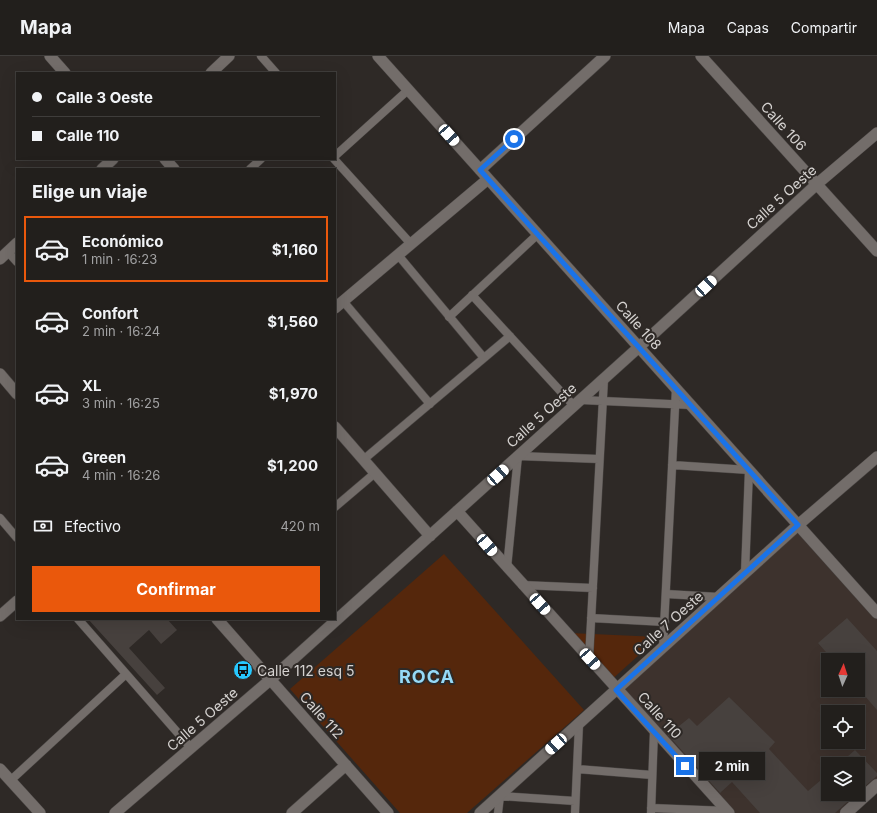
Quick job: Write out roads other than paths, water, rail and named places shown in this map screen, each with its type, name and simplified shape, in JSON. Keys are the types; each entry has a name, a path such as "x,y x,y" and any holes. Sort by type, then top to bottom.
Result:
{"main road":[{"path":"846,813 877,785"}],"street":[{"path":"50,56 64,72"},
{"path":"211,72 229,56"},
{"path":"261,56 275,72"},
{"name":"Calle 108","path":"378,56 877,613"},
{"path":"480,170 605,56"},
{"name":"Calle 106","path":"700,56 877,251"},
{"path":"336,155 408,90"},
{"name":"Calle 5 Oeste","path":"337,616 430,536 817,184 877,133"},
{"path":"103,168 112,160"},
{"path":"166,160 173,168"},
{"path":"251,168 260,160"},
{"path":"335,160 411,244"},
{"path":"430,404 339,304 488,178"},
{"path":"449,317 538,234"},
{"path":"16,244 4,255 16,261"},
{"path":"398,255 484,358"},
{"path":"472,295 510,336 577,403 602,401 691,405"},
{"path":"363,460 510,336"},
{"path":"590,659 604,379"},
{"path":"2,380 16,393"},
{"path":"663,647 676,388"},
{"path":"336,428 430,536"},
{"path":"507,568 518,456 600,459"},
{"name":"Calle 7 Oeste","path":"480,813 798,525 877,457"},
{"path":"672,465 749,470 745,573"},
{"path":"336,506 375,473"},
{"name":"Calle 110","path":"457,511 616,690 728,812"},
{"path":"1,520 16,537"},
{"path":"522,584 593,588"},
{"path":"666,594 719,597"},
{"path":"0,616 16,602"},
{"path":"592,618 665,622"},
{"path":"79,620 190,748"},
{"name":"Calle 112","path":"218,620 388,813"},
{"name":"Calle 5 Oeste","path":"115,813 270,680 333,620"},
{"path":"11,780 126,674"},
{"path":"575,813 579,724"},
{"path":"654,731 651,810 728,812"},
{"path":"292,813 346,765"},
{"path":"577,769 652,775"},
{"path":"1,770 40,813"},
{"path":"498,813 500,796 575,800"}],"place":[{"name":"Calle 112 esq 5","path":"243,670"}],"district":[{"name":"ROCA","path":"427,676"}]}
